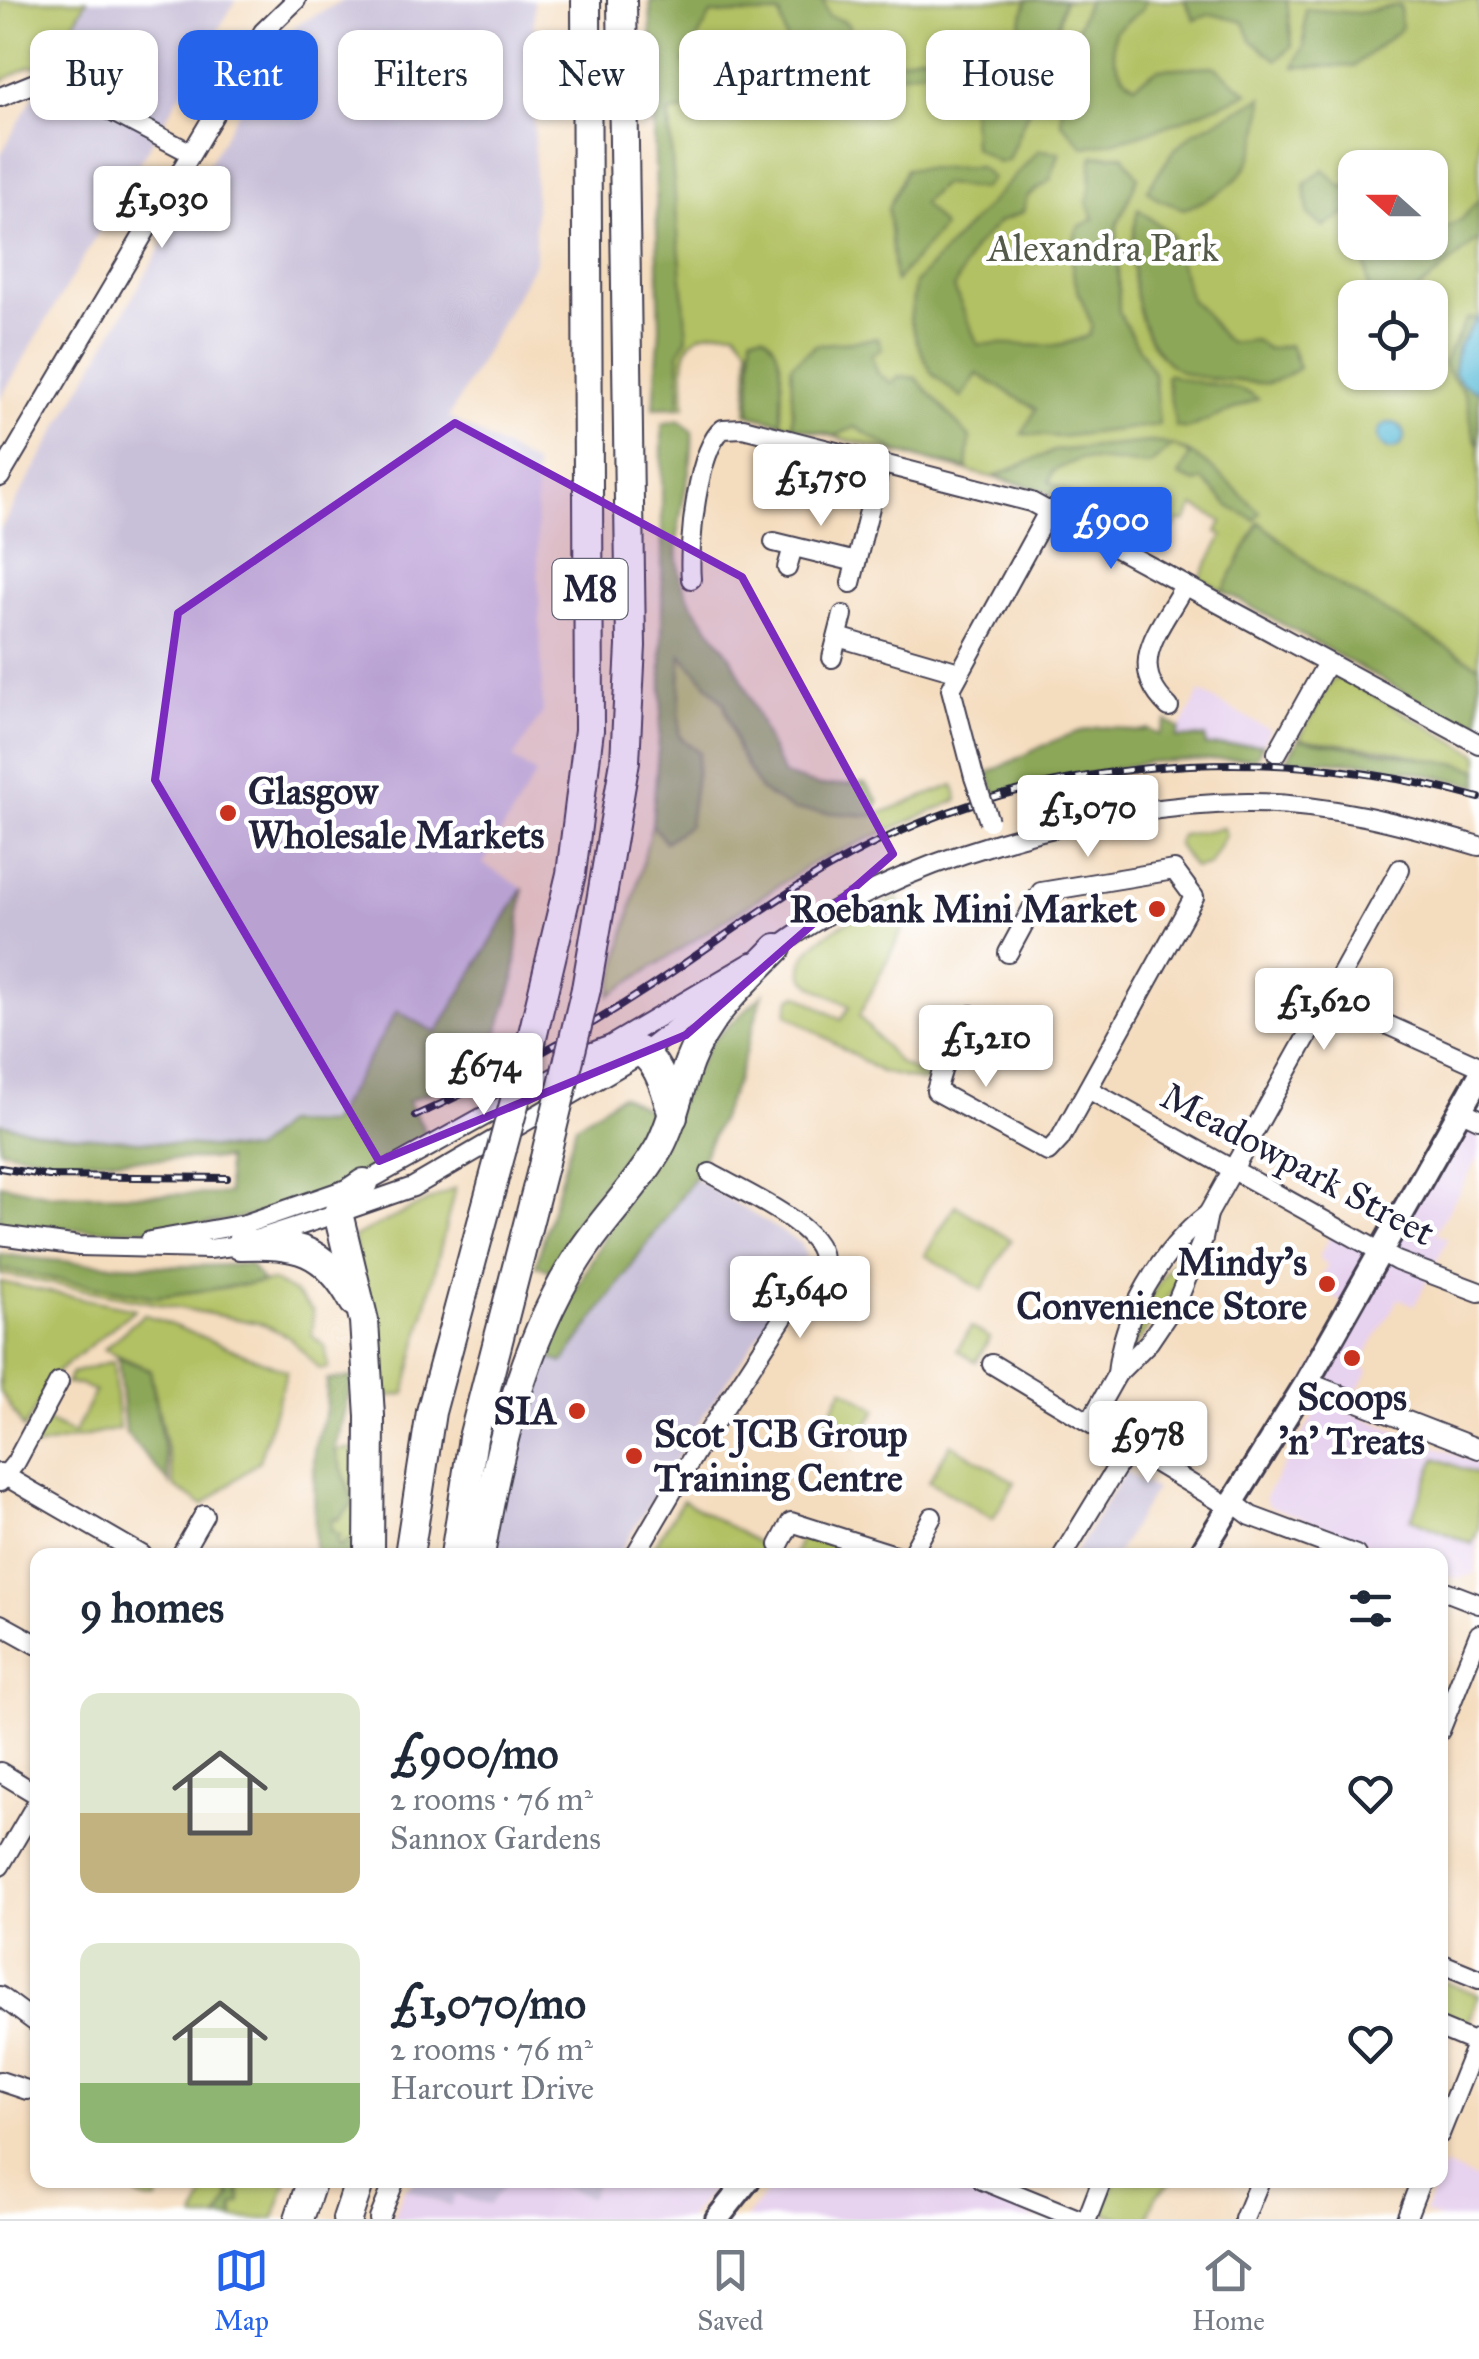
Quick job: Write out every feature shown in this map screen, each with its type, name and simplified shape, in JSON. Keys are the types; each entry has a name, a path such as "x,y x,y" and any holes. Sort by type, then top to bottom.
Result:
{"highway":[{"path":"576,0 585,135"},
{"name":"M8","path":"410,1548 431,1412 532,1038 571,874 589,730 586,0"},
{"name":"M8","path":"456,1548 473,1438 586,989 625,761 631,646 622,0"},
{"path":"628,274 638,0"},
{"path":"482,1548 520,1385 554,1300 596,1229 657,1152 673,1118 689,1061 718,1008 776,948"},
{"path":"586,1060 626,1047 642,1054 664,1079 673,1118"},
{"path":"364,1183 345,1196 338,1213 364,1321 371,1452 369,1548"},
{"path":"240,1245 284,1243 311,1253 334,1272 364,1321"},
{"path":"300,2219 310,2188"},
{"path":"347,2219 357,2188"}],"main road":[{"path":"1205,1548 1380,1252 1470,1115 1479,1077"},
{"path":"716,2219 741,2188"}],"street":[{"path":"0,477 263,32 296,0"},
{"path":"0,97 37,82 69,89 191,153"},
{"path":"691,579 688,544 709,445 714,435 732,427 1049,510 1326,665 1346,670 1479,744"},
{"path":"851,583 881,463"},
{"path":"995,846 950,698 959,672 1049,510"},
{"path":"787,568 783,544 856,562"},
{"path":"1169,707 1156,695 1145,665 1149,649 1184,586"},
{"path":"832,658 843,615"},
{"path":"838,637 959,672"},
{"path":"1277,753 1326,665"},
{"path":"110,1248 245,1224 364,1183 586,1060 776,948 829,912 894,879 995,846 1140,813 1250,803 1370,816 1479,846"},
{"path":"1117,1374 1119,1354 1140,1301 1170,1253 1208,1214 1400,869"},
{"path":"1008,953 1041,892 1174,870 1194,897 1060,1140 1048,1152 936,1091 944,1064 971,1014 1014,1037"},
{"path":"0,1234 110,1248 190,1250 240,1245 413,1187 642,1054 776,948"},
{"path":"1331,992 1352,1009 1479,1066"},
{"name":"Meadowpark Street","path":"1088,1089 1380,1252 1479,1292"},
{"path":"639,1548 696,1451 822,1258 816,1238 807,1230 710,1173"},
{"path":"1090,1422 1117,1374 1149,1342 1178,1299 1203,1239 1208,1214"},
{"path":"992,1364 1251,1516 1336,1548"},
{"path":"58,1382 2,1477 129,1548"},
{"path":"1306,1382 1479,1449"},
{"path":"1067,1548 1129,1447"},
{"path":"186,1548 204,1515"},
{"path":"914,1548 932,1517"},
{"path":"778,1545 791,1522 873,1548"},
{"path":"1448,1592 1479,1604"},
{"path":"0,1624 30,1641"},
{"path":"1448,1711 1479,1634"},
{"path":"0,1772 30,1793"},
{"path":"0,1866 30,1812"},
{"path":"1448,1966 1479,1979"},
{"path":"0,1996 30,2018"},
{"path":"1448,2031 1478,2040 1448,2114"},
{"path":"0,2082 26,2090"},
{"path":"379,2219 392,2188"},
{"path":"1002,2188 1078,2219"},
{"path":"1087,2219 1099,2188"},
{"path":"1244,2219 1257,2188"},
{"path":"1406,2219 1418,2188"}],"highlighted area":[{"path":"455,423 742,577 893,854 686,1035 379,1161 155,780 178,613"}],"shaded area":[{"path":"87,0 236,0 218,30 178,30 178,98 0,399 0,156 30,102 30,120 158,120 158,30 70,30"},
{"path":"344,0 534,0 534,30 523,30 523,120 534,120 535,262 449,417 535,465 543,712 513,759 536,774 483,864 523,888 437,1033 396,1011 329,1125 284,1123 253,1151 47,1133 0,1123 0,530 234,120 318,120 318,30 293,30"},
{"path":"1200,692 1270,730 1263,744 1205,746 1175,738"},
{"path":"1479,1076 1479,1157 1436,1232 1448,1239 1415,1305 1398,1299 1360,1365 1369,1370 1352,1400 1305,1384 1348,1306 1316,1287 1328,1265 1318,1258 1335,1227 1379,1251"},
{"path":"694,1178 800,1243 806,1255 802,1271 695,1428 622,1548 489,1548 541,1353 564,1362"},
{"path":"1328,1403 1479,1464 1476,1573 1458,1579 1448,1575 1448,1548 1379,1548 1268,1505 1265,1497 1320,1405"},
{"path":"1125,1471 1155,1489 1120,1548 1078,1548"},
{"path":"1448,2168 1479,2180 1479,2219 1440,2219 1424,2213 1434,2188 1448,2188"},
{"path":"405,2188 450,2207 455,2195 489,2205 503,2188 565,2188 590,2198 595,2188 713,2188 688,2219 392,2219"},
{"path":"405,2188 503,2188 489,2205 455,2195 451,2207"},
{"path":"565,2188 594,2188 590,2198"},
{"path":"770,2188 963,2188 1039,2219 745,2219"}],"green space":[{"path":"0,0 87,0 70,30 30,30 30,66 0,82"},
{"path":"650,0 823,0 828,16 845,21 851,30 784,30 780,14 711,14 702,30 679,30 679,112 668,113 687,337 679,353 680,407 654,408 660,327 654,120 659,120 659,30 651,30"},
{"name":"Alexandra Park","path":"667,0 1479,0 1479,734 1200,578 1223,536 1217,532 1222,521 1194,506 1185,522 1179,520 1175,528 1161,525 1148,548 1041,490 747,414 749,347 736,331 702,334 692,341 684,362 685,407 680,407"},
{"path":"1027,0 1064,0 1057,30 1019,30"},
{"path":"1088,0 1146,0 1142,10 1115,31 1118,67 1134,85 1158,69 1214,66 1248,93 1147,132 1084,147 1061,122 1090,120 1090,30 1077,30"},
{"path":"1184,0 1287,0 1292,46 1277,60 1251,40 1244,22 1211,14 1195,20"},
{"path":"1400,5 1401,29 1354,66 1294,67 1304,46 1305,9 1357,13"},
{"path":"926,55 926,69 906,73 906,59"},
{"path":"1263,97 1253,154 1222,191 1184,209 1159,200 1147,190 1175,149 1193,133"},
{"path":"972,120 1024,120 1008,160 999,163 973,147"},
{"path":"1039,150 1060,152 1050,180 1027,197 1023,212 999,222 973,249 954,288 978,345 1059,345 1089,335 1092,325 1072,266 1074,241 1078,227 1094,219 1087,202 1093,156 1123,155 1138,177 1117,226 1119,313 1154,374 1159,425 1059,437 1022,434 1036,409 977,374 962,398 932,374 917,342 910,320 915,283"},
{"path":"979,167 992,178 982,189 942,184 922,203 943,227 895,282 888,209 906,169"},
{"path":"1324,169 1338,184 1338,219 1323,227 1308,214 1305,184"},
{"path":"1479,199 1479,239 1430,280 1367,280 1365,260 1448,260 1448,227 1462,219"},
{"path":"1138,209 1171,234 1191,301 1224,338 1230,343 1255,340 1268,349 1290,345 1299,368 1271,382 1207,378 1175,368 1160,354 1149,337 1136,294 1133,249"},
{"path":"1478,318 1458,347 1454,372 1462,383 1479,392 1479,447 1464,393 1448,373 1448,354 1467,319"},
{"path":"763,334 777,351 780,362 781,422 750,415 752,335"},
{"path":"878,338 882,349 871,355 878,374 892,383 900,376 916,378 970,438 967,469 897,452 855,427 835,436 793,426 791,365 816,345"},
{"path":"1169,374 1238,389 1258,399 1187,429 1176,427 1166,377"},
{"path":"679,420 692,431 678,543 685,590 733,661 784,775 820,786 865,783 879,801 873,816 793,810 760,790 738,751 724,703 681,654 679,736 699,753 689,825 665,842 652,824 662,703 662,424"},
{"path":"1151,442 1172,446 1150,465 1080,459 1053,471 1049,482 1107,511 1105,517 1130,531 1127,536 1041,490 995,476 1054,451"},
{"path":"1178,448 1210,466 1260,512 1255,520 1230,507 1203,480 1196,483 1179,476 1190,455"},
{"path":"1259,522 1326,577 1479,666 1479,734 1223,591"},
{"path":"680,653 724,703 738,751 760,790 873,816 954,785 958,800 813,863 610,995 652,824 665,841 679,736"},
{"path":"1342,678 1479,755 1479,770 1383,749 1299,739 1332,680"},
{"path":"1167,721 1180,729 1176,738 1205,737 1206,746 1263,744 1256,758 1148,762 995,794 988,773 1063,737 1109,727 1148,729 1159,735"},
{"path":"1299,739 1460,764 1479,770 1479,786 1371,763 1287,759"},
{"path":"1223,828 1226,834 1209,865 1194,868 1177,844 1181,835"},
{"path":"523,888 514,982 486,1069 408,1101 429,1138 333,1189 252,1216 210,1224 127,1230 0,1224 0,1184 51,1195 228,1194 226,1159 53,1160 0,1149 0,1123 47,1133 253,1151 284,1123 329,1124 397,1011 437,1033"},
{"path":"898,898 905,925 859,1016 898,1062 930,1080 925,1082 881,1072 787,1014 791,998 799,995 841,1020 850,1006 806,979 803,962 822,938 838,927"},
{"path":"763,994 737,1080 694,1178 563,1363 541,1353 711,1042"},
{"path":"621,1095 654,1113 577,1220 550,1271 536,1265 576,1125"},
{"path":"455,1188 405,1394 377,1398 354,1237"},
{"path":"955,1205 1011,1240 982,1290 925,1255"},
{"path":"1196,1233 1181,1279 1128,1357 1138,1322 1154,1291"},
{"path":"0,1254 124,1265 249,1264 263,1282 155,1297 0,1269"},
{"path":"0,1269 155,1297 273,1281 295,1293 313,1311 312,1335 325,1347 329,1368 320,1369 288,1336 263,1324 0,1274"},
{"path":"0,1282 135,1309 56,1373 24,1429 0,1391"},
{"path":"144,1314 287,1371 259,1461 203,1505 175,1487 150,1370 104,1349"},
{"path":"971,1327 990,1338 976,1362 957,1350"},
{"path":"118,1357 150,1370 170,1484 125,1432"},
{"path":"113,1361 119,1429 32,1448 46,1421 74,1434 95,1392 80,1384 66,1384 72,1373"},
{"path":"353,1377 335,1450 354,1503 337,1520 332,1518 331,1531 340,1535 336,1542 340,1547 348,1540 355,1548 315,1548 314,1448 326,1411 327,1380"},
{"path":"843,1388 877,1409 854,1447 823,1428"},
{"path":"951,1444 1015,1482 993,1519 929,1481"},
{"path":"358,1448 360,1548 340,1547 331,1531 332,1518 337,1519 354,1503 335,1450"},
{"path":"1436,1458 1479,1475 1479,1527 1472,1544 1411,1519"},
{"path":"683,1500 767,1548 652,1548"},
{"path":"803,1531 847,1548 797,1548"},
{"path":"1448,1983 1479,1995 1466,2030 1448,2022"},
{"path":"157,2188 158,2200 138,2197 132,2190"},
{"path":"206,2188 226,2188 230,2200 218,2219 195,2219"},
{"path":"228,2188 240,2188 241,2202 233,2206 235,2219 218,2218 231,2196"},
{"path":"284,2188 274,2219 235,2219 232,2206 241,2198 239,2190"},
{"path":"1113,2188 1164,2188 1156,2196 1147,2219 1122,2219 1103,2212"}],"water":[{"path":"1479,317 1479,392 1462,383 1454,372 1458,347"},
{"path":"1391,423 1400,427 1404,436 1400,445 1391,449 1382,445 1378,436 1382,427"}],"railway":[{"path":"415,1116 587,1027 825,870 900,831 979,802 1061,781 1144,768 1229,764 1314,768 1397,779 1479,798"},
{"path":"0,1168 49,1176 227,1178"}],"place":[{"name":"Glasgow Wholesale Markets","path":"228,813"},
{"name":"Roebank Mini Market","path":"1157,909"},
{"name":"Mindy's Convenience Store","path":"1327,1284"},
{"name":"Scoops 'n' Treats","path":"1352,1358"},
{"name":"SIA","path":"577,1411"},
{"name":"Scot JCB Group Training Centre","path":"634,1456"}]}
